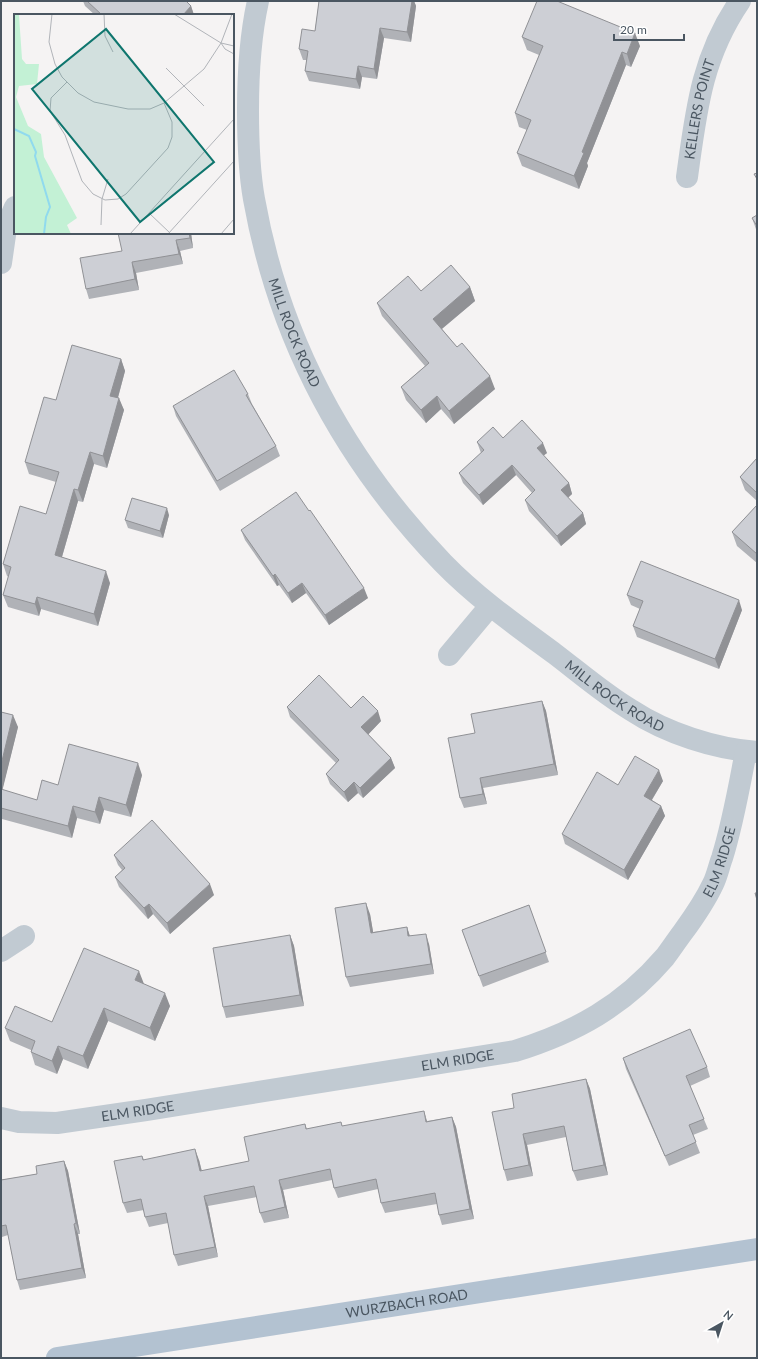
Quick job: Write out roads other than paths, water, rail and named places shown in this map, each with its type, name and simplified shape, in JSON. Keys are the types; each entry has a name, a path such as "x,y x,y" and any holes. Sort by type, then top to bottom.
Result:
{"main road":[{"name":"WURZBACH ROAD","path":"57,1358 109,1354 757,1249"}],"street":[{"name":"MILL ROCK ROAD","path":"258,1 254,17 241,135 266,254 288,323 317,390 353,452 396,511 445,565 490,606 631,710 658,725 689,738 752,751"},
{"name":"KELLERS POINT","path":"687,178 695,116 700,89 708,62 732,12 740,1"},
{"path":"1,263 6,228 14,209"},
{"path":"449,655 490,606"},
{"name":"ELM RIDGE","path":"1,1118 19,1122 57,1123 146,1110 515,1051 544,1042 571,1030 604,1011 645,978 665,956 700,908 714,882 752,751"},
{"path":"1,951 24,936"}]}
